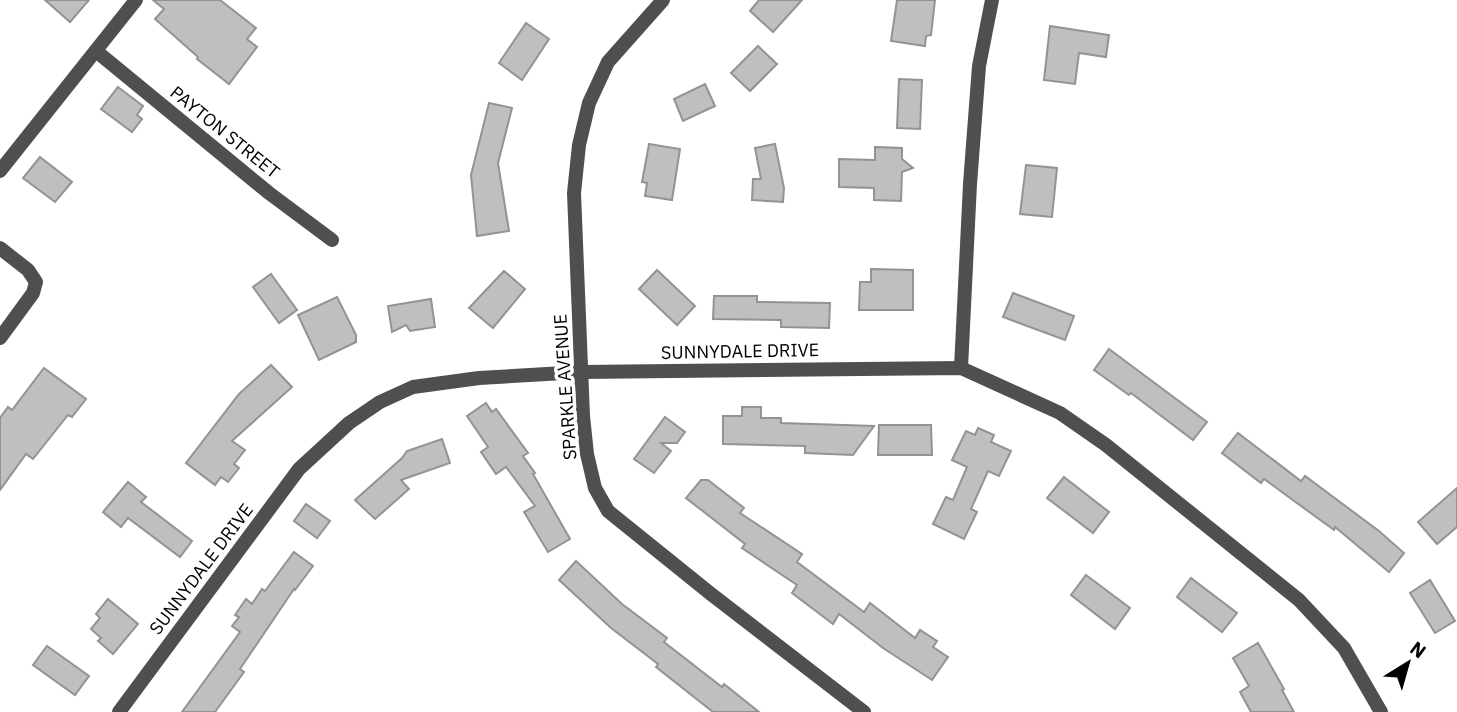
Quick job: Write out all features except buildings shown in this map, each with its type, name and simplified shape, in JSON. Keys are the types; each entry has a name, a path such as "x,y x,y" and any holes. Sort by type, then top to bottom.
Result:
{"street":[{"path":"0,172 135,0"},
{"name":"SPARKLE AVENUE","path":"663,0 608,62 589,103 579,145 574,193 581,372 587,454 595,488 608,511 864,712"},
{"path":"961,368 979,66 992,0"},
{"name":"PAYTON STREET","path":"96,51 269,193 332,240"},
{"path":"0,248 28,270 36,282 33,293 0,338"},
{"name":"SUNNYDALE DRIVE","path":"119,712 299,469 349,423 380,402 413,387 479,378 581,372 961,368 1060,413 1106,445 1299,600 1344,648 1381,712"}]}
